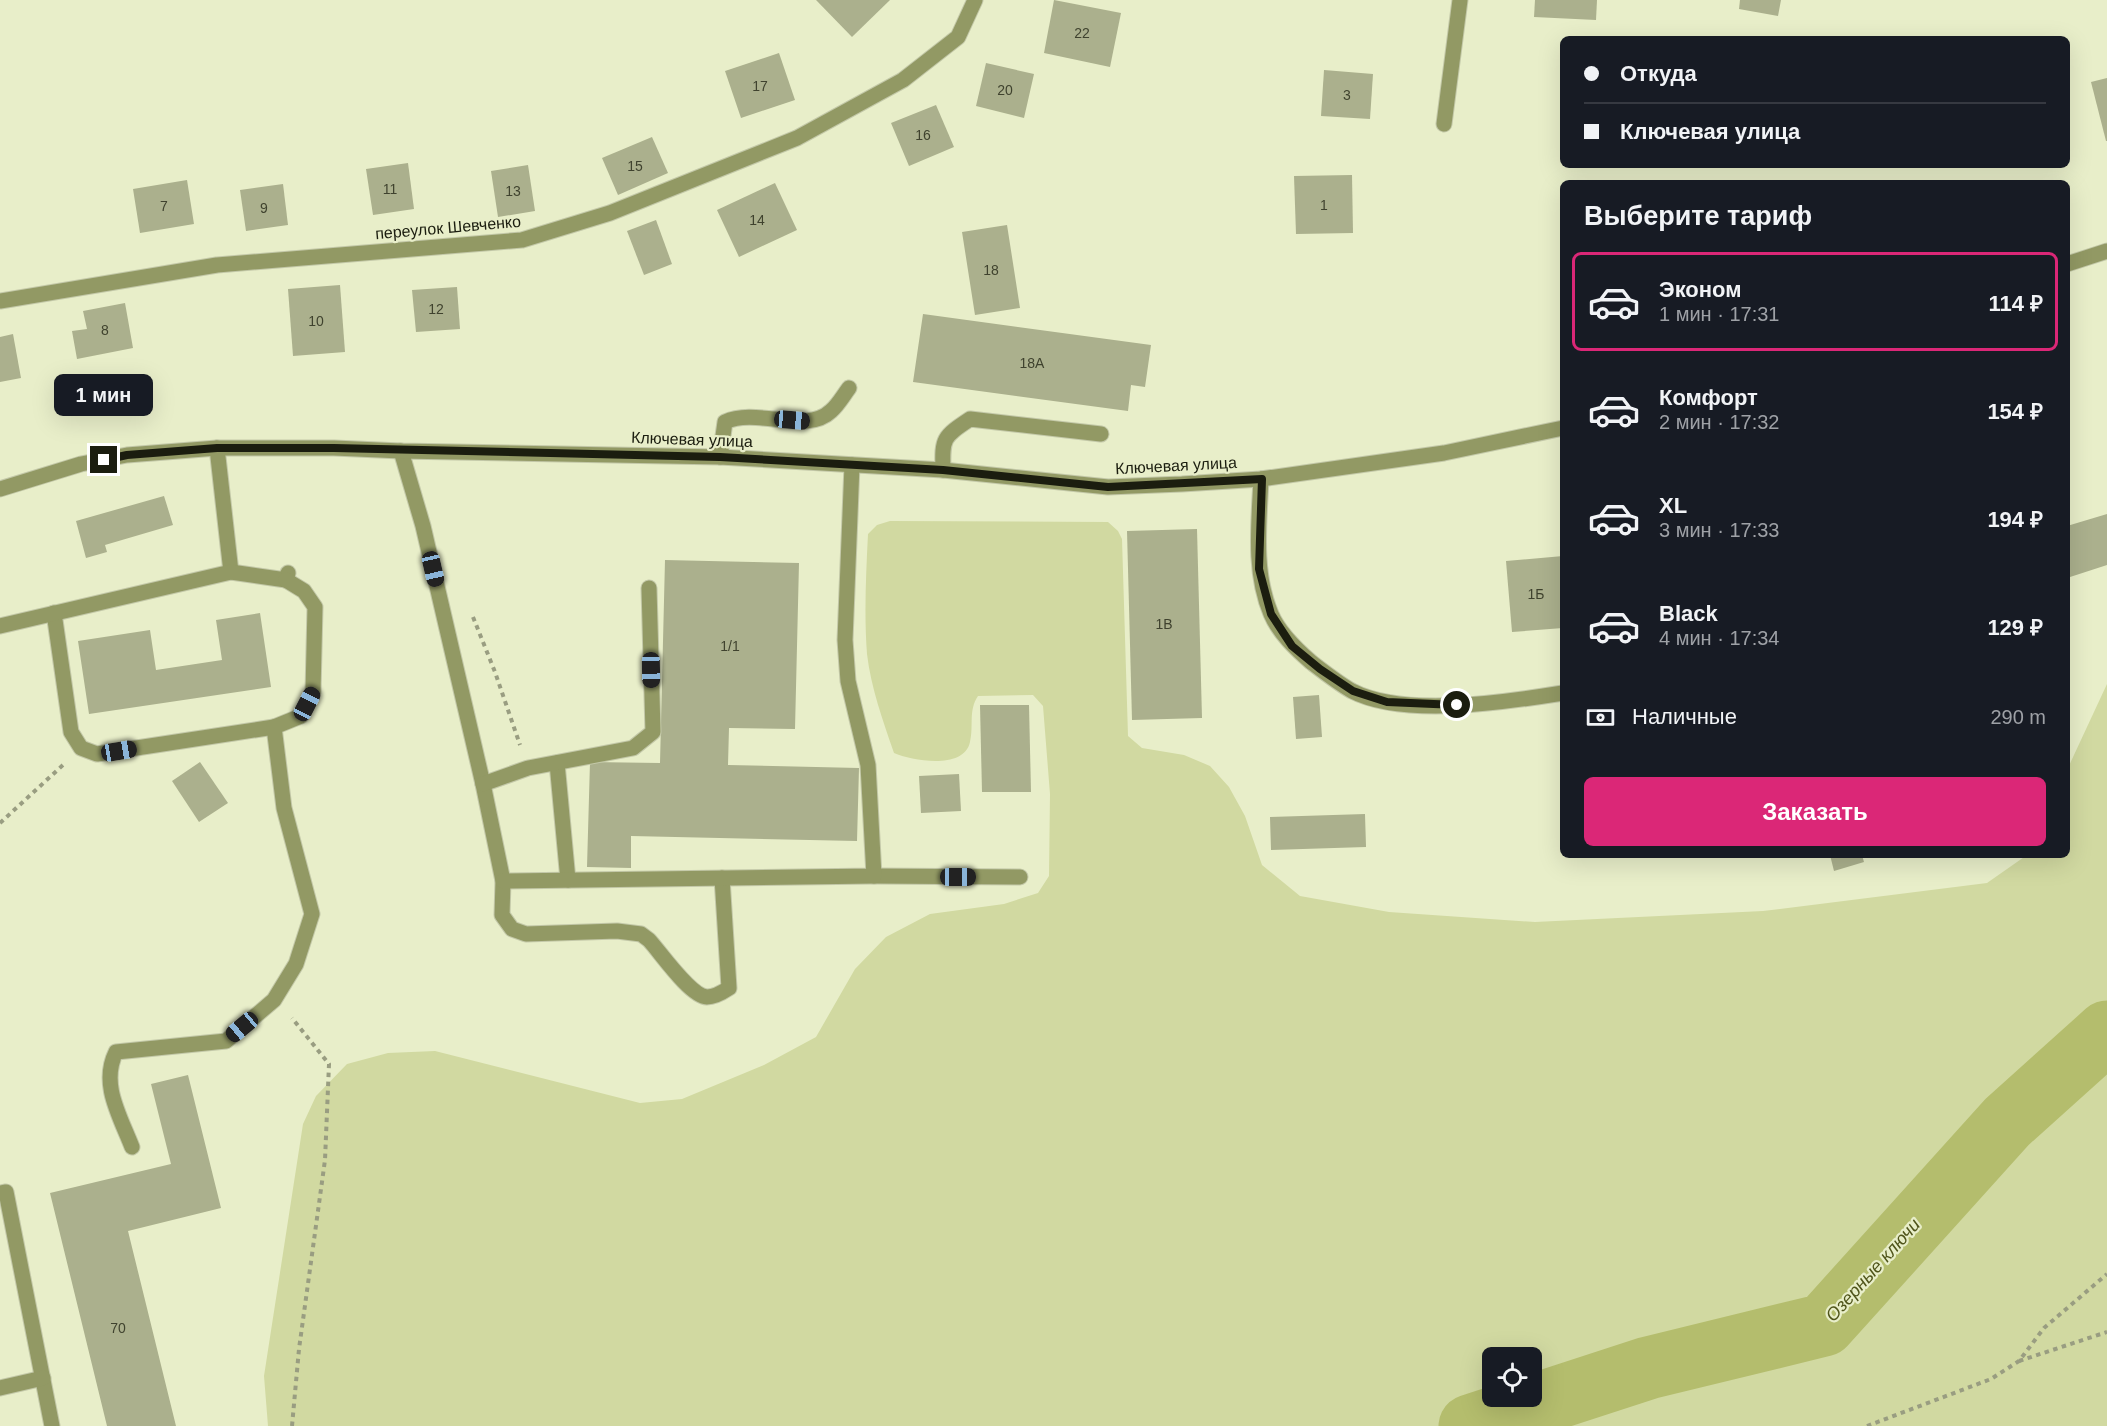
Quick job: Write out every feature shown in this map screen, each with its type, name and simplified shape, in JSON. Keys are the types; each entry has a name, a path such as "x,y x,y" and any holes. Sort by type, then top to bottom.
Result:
{"street":[{"name":"переулок Шевченко","path":"0,301 217,265 522,240 599,216 797,138 903,80 958,37 975,0"},
{"path":"1444,124 1460,0"},
{"path":"2070,263 2107,251"},
{"path":"720,457 725,422 734,417 747,416 814,422 830,412 849,388"},
{"path":"943,470 942,445 950,433 970,419 1101,434"},
{"name":"Ключевая улица","path":"0,489 81,465 127,455 217,448 334,448 720,457 943,470 1108,487 1262,479 1444,453 1560,429"},
{"path":"217,448 231,572"},
{"path":"401,451 423,526 483,784 503,881 502,915 512,929 526,934 617,931 641,934 649,940 694,992 706,997 720,994 729,988 722,878"},
{"path":"852,465 845,640 848,681 868,765 874,876"},
{"path":"1262,479 1259,569 1271,614 1292,646 1320,669 1353,691 1387,702 1494,704 1560,693"},
{"path":"0,626 54,613 231,572 287,576 304,591 315,607 313,692 301,716 274,727 97,754 81,748 71,732 54,613"},
{"path":"483,784 528,768 633,748 653,732 649,588"},
{"path":"132,1146 110,1092 110,1064 116,1053 226,1041 274,1000 296,964 312,914 284,808 274,727"},
{"path":"557,763 568,880"},
{"path":"503,881 874,876 1020,877"},
{"path":"0,1193 6,1192 52,1426"},
{"path":"0,1388 43,1378"}],"path":[{"path":"469,608 495,672 528,768"},
{"path":"0,823 81,748"},
{"path":"274,1000 301,1026 329,1064 325,1160 299,1349 292,1426"},
{"path":"2019,1361 2044,1328 2107,1274"},
{"path":"1867,1426 1991,1378 2019,1361 2107,1332"}],"green space":[{"path":"890,521 1108,522 1118,531 1122,539 1128,736 1142,748 1184,755 1210,766 1229,787 1245,816 1262,865 1300,896 1389,912 1535,922 1763,911 1987,883 2023,858 2070,858 2070,764 2107,684 2107,1426 268,1426 264,1376 303,1124 316,1096 347,1064 388,1053 435,1051 640,1103 682,1099 764,1065 816,1037 855,969 886,937 930,914 1004,904 1038,893 1049,876 1050,794 1043,706 1033,695 978,696 972,713 970,742 966,751 958,757 937,761 913,759 894,753 874,692 869,667 865,609 868,534 877,525"}],"building":[{"path":"816,0 890,0 852,37"},
{"path":"1054,0 1121,13 1110,67 1044,53"},
{"path":"1535,0 1597,0 1596,20 1534,17"},
{"path":"1740,0 1781,0 1778,16 1739,9"},
{"path":"779,53 795,100 741,118 725,71"},
{"path":"986,63 1034,74 1024,118 976,106"},
{"path":"1324,70 1373,74 1370,119 1321,116"},
{"path":"2107,78 2107,141 2106,141 2091,82"},
{"path":"936,105 954,147 909,166 891,123"},
{"path":"652,137 668,173 618,195 602,158"},
{"path":"408,163 414,209 373,215 366,169"},
{"path":"528,165 535,211 498,217 491,171"},
{"path":"1352,175 1353,233 1296,234 1294,176"},
{"path":"187,180 194,224 140,233 133,189"},
{"path":"775,183 797,230 739,257 717,210"},
{"path":"283,184 288,225 246,231 240,190"},
{"path":"656,220 672,264 644,275 627,231"},
{"path":"1007,225 1020,308 975,315 962,232"},
{"path":"340,285 345,352 293,356 288,289"},
{"path":"457,287 460,329 416,332 412,290"},
{"path":"125,303 133,348 77,359 72,331 87,329 83,311"},
{"path":"923,314 1151,345 1145,387 1131,385 1128,411 913,382"},
{"path":"13,334 21,378 0,382 0,337"},
{"path":"164,496 173,525 105,545 107,552 86,558 76,521"},
{"path":"2107,514 2107,565 2070,577 2070,525"},
{"path":"1197,529 1202,718 1132,720 1127,531"},
{"path":"1560,556 1560,628 1512,632 1506,561"},
{"path":"665,560 799,563 795,729 729,728 728,765 859,768 857,841 631,836 631,868 587,867 590,762 660,763"},
{"path":"260,613 271,687 89,714 78,641 150,630 156,670 222,660 216,620"},
{"path":"1319,695 1322,737 1296,739 1293,697"},
{"path":"980,705 1029,705 1031,792 982,792"},
{"path":"200,762 228,803 199,822 172,781"},
{"path":"959,774 961,811 921,813 919,776"},
{"path":"1365,814 1366,847 1271,850 1270,817"},
{"path":"1831,858 1863,858 1864,862 1834,871"},
{"path":"188,1075 221,1208 128,1231 176,1426 107,1426 50,1193 171,1164 151,1084"}],"waterway":[{"name":"Озерные ключи","path":"1470,1426 1648,1368 1824,1325 2007,1122 2107,1032"}],"route":[{"path":"104,460 127,455 217,448 334,448 720,457 943,470 1108,487 1262,479 1259,569 1271,614 1292,646 1320,669 1353,691 1387,702 1457,705"}]}
